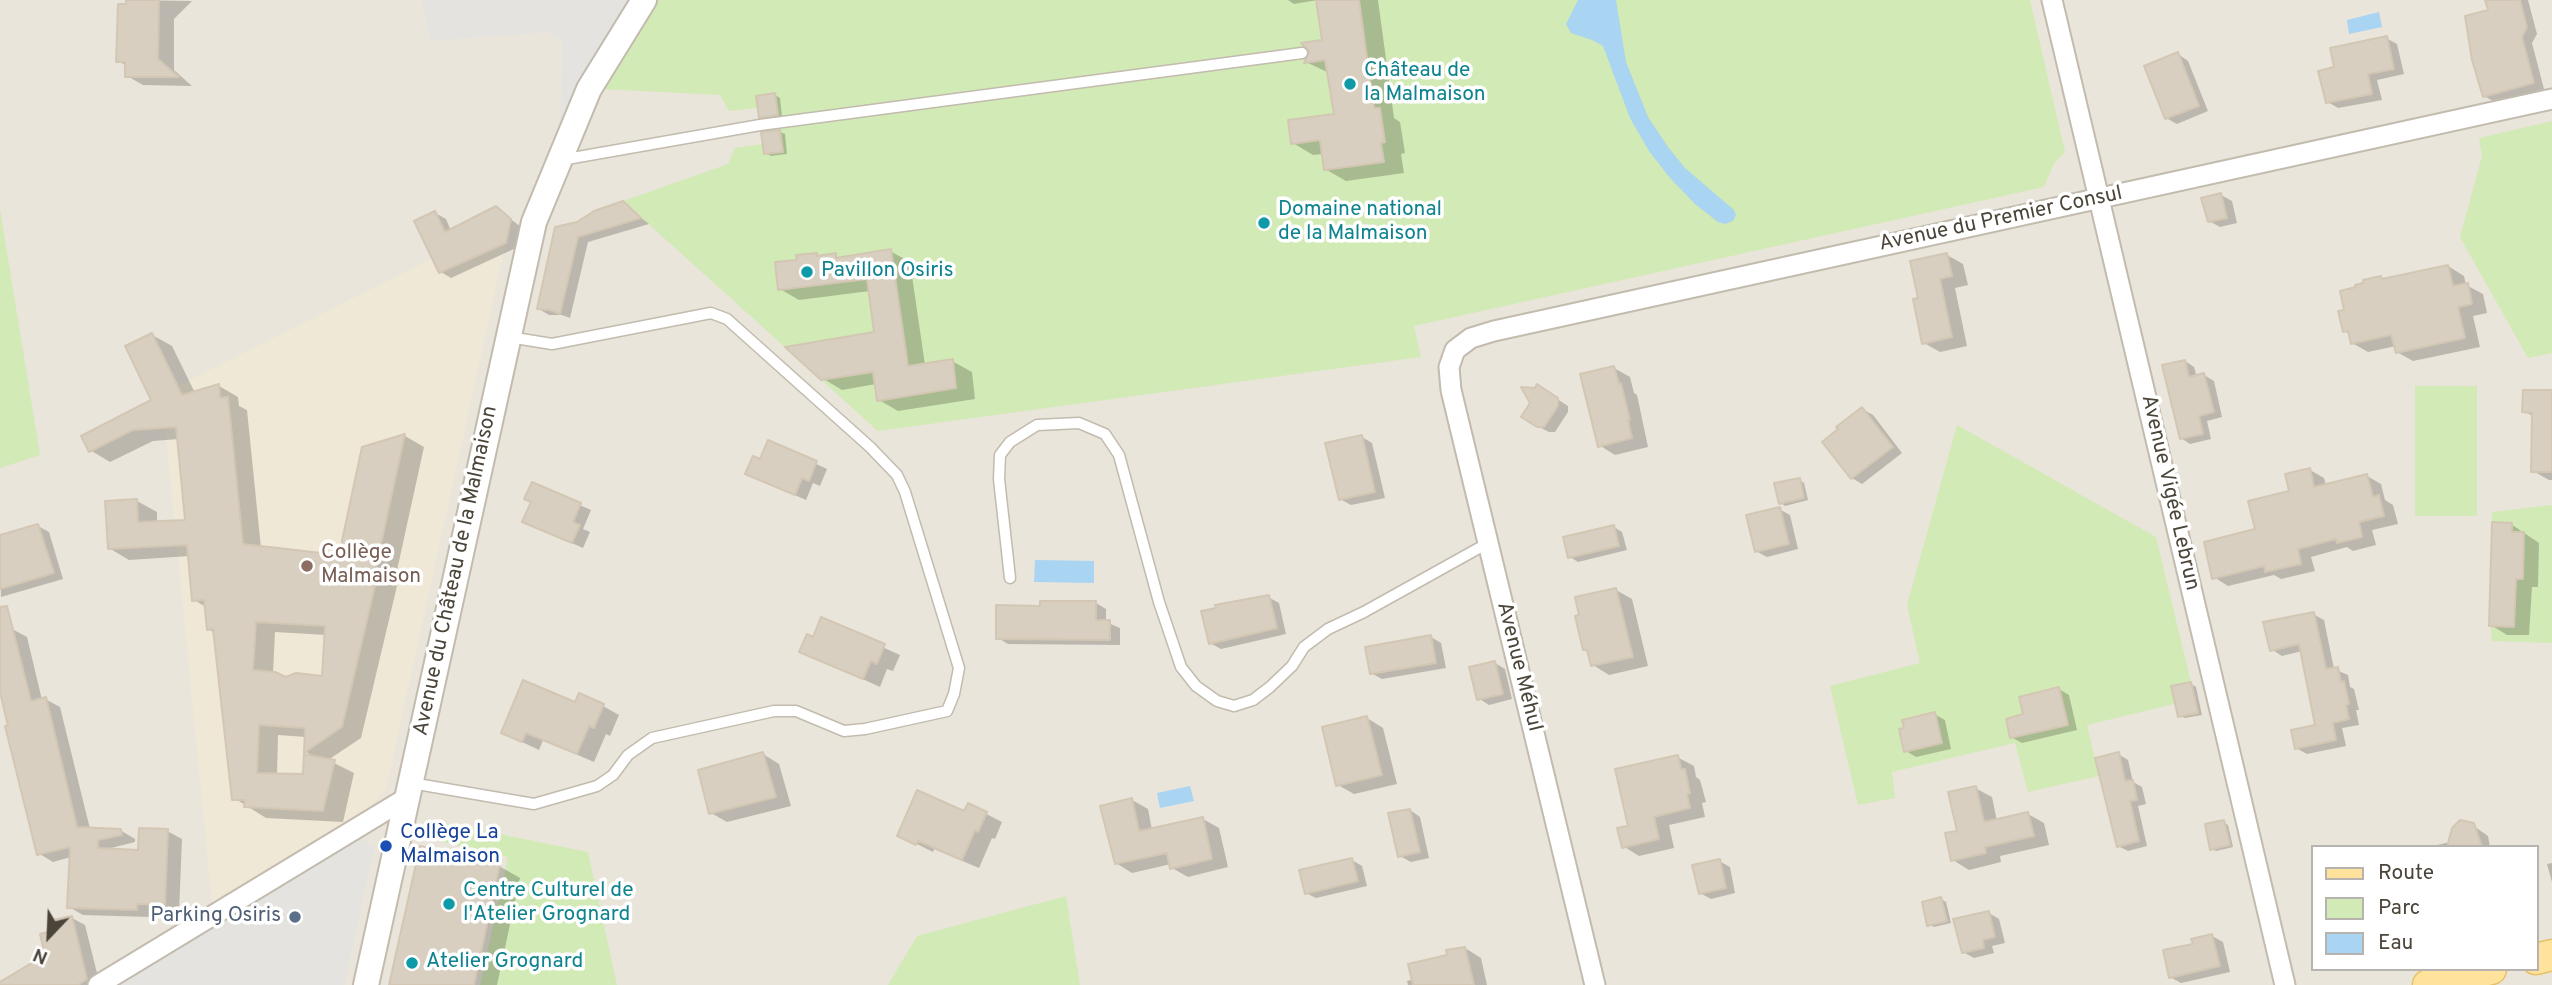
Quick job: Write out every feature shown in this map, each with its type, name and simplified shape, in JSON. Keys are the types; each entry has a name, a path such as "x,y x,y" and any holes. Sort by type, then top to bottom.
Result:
{"main road":[{"path":"2428,985 2483,971"}],"street":[{"name":"Avenue du Château de la Malmaison","path":"366,985 534,222 589,89 644,0"},
{"name":"Avenue Vigée Lebrun","path":"2052,0 2286,985"},
{"name":"Avenue du Premier Consul","path":"1455,350 1471,338 1494,331 2552,99"},
{"name":"Avenue Méhul","path":"1455,350 1449,367 1451,390 1595,985"},
{"path":"98,985 409,790"}],"lane":[{"path":"557,161 760,125 1303,53"},
{"path":"409,790 534,804 597,786 613,775 628,755 652,738 774,711 796,711 844,731 865,729 947,710 954,694 959,668 905,492 897,475 870,447 727,318 711,313 552,344 508,337"},
{"path":"1010,578 999,479 1000,455 1010,442 1037,425 1079,423 1105,434 1119,455 1158,601 1181,667 1196,687 1217,701 1234,706 1253,701 1292,666 1304,647 1328,629 1488,543"}],"shaded area":[{"path":"0,0 2552,0 2552,985 0,985"},
{"path":"422,0 631,0 560,121 563,41 548,32 431,41"},
{"name":"Collège Malmaison","path":"511,219 386,789 371,807 212,903 162,394"},
{"name":"Parking Osiris","path":"360,838 374,848 344,985 117,985"}],"green space":[{"name":"Domaine national de la Malmaison","path":"657,0 2030,0 2065,152 2054,163 2044,187 1414,326 1421,357 878,431 623,201 728,164 735,148 762,144 757,108 729,111 720,95 601,89"},
{"path":"2552,121 2552,353 2528,358 2460,237 2482,156 2479,138"},
{"path":"0,209 40,455 0,468"},
{"path":"2415,386 2477,386 2477,516 2415,516"},
{"path":"1957,425 2156,537 2195,699 2087,725 2099,776 2028,792 2015,743 1892,772 1895,798 1858,805 1830,686 1920,663 1907,605"},
{"path":"2552,505 2552,643 2492,641 2492,512"},
{"path":"425,819 588,852 617,985 480,985 508,857 421,837"},
{"path":"1066,896 1080,985 888,985 917,936"}],"water":[{"path":"1578,0 1616,0 1626,62 1648,117 1685,168 1734,210 1736,215 1733,221 1725,224 1718,222 1695,204 1649,151 1630,118 1603,46 1571,33 1566,24"},
{"path":"2379,12 2382,27 2349,34 2347,20"},
{"path":"1035,560 1094,561 1094,583 1034,582"},
{"path":"1190,786 1194,801 1160,808 1157,793"}],"building":[{"path":"126,0 159,0 158,59 179,77 125,77 125,62 116,62 118,4 126,4"},
{"name":"Château de la Malmaison","path":"1316,0 1359,0 1374,108 1380,108 1385,142 1381,143 1384,162 1324,170 1320,140 1291,144 1288,120 1334,114 1325,60 1304,63 1309,51 1301,43 1322,40"},
{"path":"2485,0 2520,0 2527,27 2522,37 2534,83 2483,97 2472,60 2465,16 2488,10"},
{"path":"2387,36 2394,69 2368,74 2372,94 2326,103 2318,71 2334,67 2330,48"},
{"path":"2178,52 2199,106 2165,119 2144,66"},
{"path":"775,93 778,115 759,118 756,96"},
{"path":"780,130 783,152 764,154 761,132"},
{"path":"2221,193 2227,218 2208,222 2201,198"},
{"path":"623,201 641,218 578,237 560,314 537,309 555,227 577,222 594,211"},
{"path":"496,206 511,219 506,243 439,273 414,221 435,211 445,232"},
{"path":"891,249 908,366 953,359 956,388 877,401 873,372 821,380 785,347 874,332 867,279 778,290 775,262 797,260 796,255 836,253 836,258"},
{"path":"1947,253 1952,276 1940,279 1952,337 1922,344 1913,299 1918,298 1910,261"},
{"path":"2448,265 2453,286 2468,283 2472,304 2458,307 2465,338 2396,353 2391,335 2351,344 2348,331 2343,332 2338,311 2344,310 2340,291 2356,287 2355,285 2363,283 2363,280 2381,276 2382,279"},
{"path":"152,333 182,395 219,384 220,398 228,397 243,544 339,555 362,447 405,434 375,572 378,573 342,727 304,753 305,728 259,725 257,773 303,774 304,754 335,760 323,811 244,807 245,800 232,800 213,629 207,630 204,600 192,601 187,545 108,549 105,501 137,499 138,522 185,520 176,427 133,430 89,452 81,436 151,400 125,346","holes":["256,622 325,626 322,676 296,673 286,677 275,672 253,670"]},
{"path":"2185,360 2189,377 2204,373 2214,412 2199,416 2203,434 2180,439 2162,365"},
{"path":"1614,366 1619,384 1621,383 1632,438 1598,447 1580,374"},
{"path":"1537,384 1558,398 1558,406 1544,427 1537,427 1521,417 1530,403 1521,387 1535,388"},
{"path":"2523,390 2552,390 2552,472 2531,472 2532,413 2522,412"},
{"path":"1862,407 1893,447 1851,479 1822,442"},
{"path":"1362,435 1375,492 1339,500 1325,443"},
{"path":"768,440 817,461 809,481 802,478 795,495 745,474 753,456 760,459"},
{"path":"2310,468 2314,487 2367,474 2373,497 2379,495 2384,516 2359,522 2362,537 2337,543 2336,539 2298,549 2301,564 2265,572 2264,566 2212,579 2204,542 2255,529 2248,501 2289,491 2285,474"},
{"path":"1800,478 1804,498 1779,504 1774,483"},
{"path":"532,482 581,503 573,522 580,525 572,543 522,522 531,502 524,499"},
{"path":"1780,507 1789,544 1755,552 1746,515"},
{"path":"2492,522 2512,523 2512,532 2524,532 2523,579 2516,579 2514,627 2489,626"},
{"path":"38,524 54,573 0,589 0,535"},
{"path":"1614,525 1619,546 1568,558 1563,537"},
{"path":"1616,588 1633,657 1591,666 1587,650 1583,650 1575,616 1579,615 1575,597"},
{"path":"1269,595 1277,628 1209,644 1201,611 1216,608 1215,605"},
{"path":"1040,601 1096,601 1096,620 1110,620 1110,640 996,639 996,605 1040,606"},
{"path":"7,606 31,701 46,697 77,827 121,829 122,835 98,840 98,848 138,850 139,828 168,829 165,905 137,904 137,910 67,908 70,847 37,855 5,726 8,726 0,692 0,607"},
{"path":"2314,612 2326,669 2338,667 2341,682 2344,681 2349,719 2333,723 2336,740 2295,749 2291,730 2315,725 2299,644 2270,651 2263,622"},
{"path":"821,617 885,644 877,664 871,661 863,679 799,652 807,634 813,637"},
{"path":"1431,635 1436,663 1370,674 1365,647"},
{"path":"1495,661 1503,694 1477,700 1469,667"},
{"path":"523,680 575,702 579,693 604,704 594,728 589,726 577,754 526,733 522,742 501,733"},
{"path":"2191,682 2198,713 2178,717 2171,686"},
{"path":"2059,687 2068,725 2010,738 2006,719 2023,714 2019,697"},
{"path":"1935,712 1942,743 1904,752 1899,729 1904,728 1902,720"},
{"path":"1367,716 1382,775 1336,786 1322,727"},
{"path":"763,752 776,797 709,814 698,770"},
{"path":"2119,752 2125,781 2133,780 2137,800 2130,801 2139,841 2117,847 2095,758"},
{"path":"1678,755 1681,769 1685,769 1690,808 1654,817 1659,839 1622,848 1617,828 1628,826 1615,769"},
{"path":"1976,786 1984,822 2028,812 2034,836 1985,847 1986,853 1951,861 1945,833 1957,831 1948,792"},
{"path":"917,790 964,811 968,803 987,812 978,832 975,830 962,860 918,841 916,845 897,836"},
{"path":"1132,798 1139,831 1203,817 1212,859 1170,869 1167,853 1115,864 1100,806"},
{"path":"1410,809 1420,852 1398,857 1388,813"},
{"path":"2224,820 2230,845 2210,850 2205,824"},
{"path":"2460,820 2474,823 2481,845 2448,845 2452,828"},
{"name":"Centre Culturel de l'Atelier Grognard","path":"420,846 500,864 474,985 389,985"},
{"path":"1352,858 1358,881 1305,894 1299,870"},
{"path":"1720,859 1726,888 1699,894 1692,865"},
{"path":"1941,897 1947,921 1927,926 1922,902"},
{"path":"1989,911 1995,937 1983,940 1984,948 1962,953 1953,919"},
{"path":"72,916 87,979 78,985 0,985 0,982 45,955 40,934 56,930 53,920"},
{"path":"2212,934 2220,966 2169,978 2163,950 2193,944 2191,939"},
{"path":"1465,947 1474,985 1413,985 1408,964 1447,955 1446,950"}],"place":[{"name":"Château de la Malmaison","path":"1350,84"},
{"name":"Domaine national de la Malmaison","path":"1264,223"},
{"name":"Pavillon Osiris","path":"807,272"},
{"name":"Collège Malmaison","path":"307,566"},
{"name":"Collège La Malmaison","path":"386,846"},
{"name":"Centre Culturel de l'Atelier Grognard","path":"449,904"},
{"name":"Parking Osiris","path":"295,917"},
{"name":"Atelier Grognard","path":"412,963"}]}
